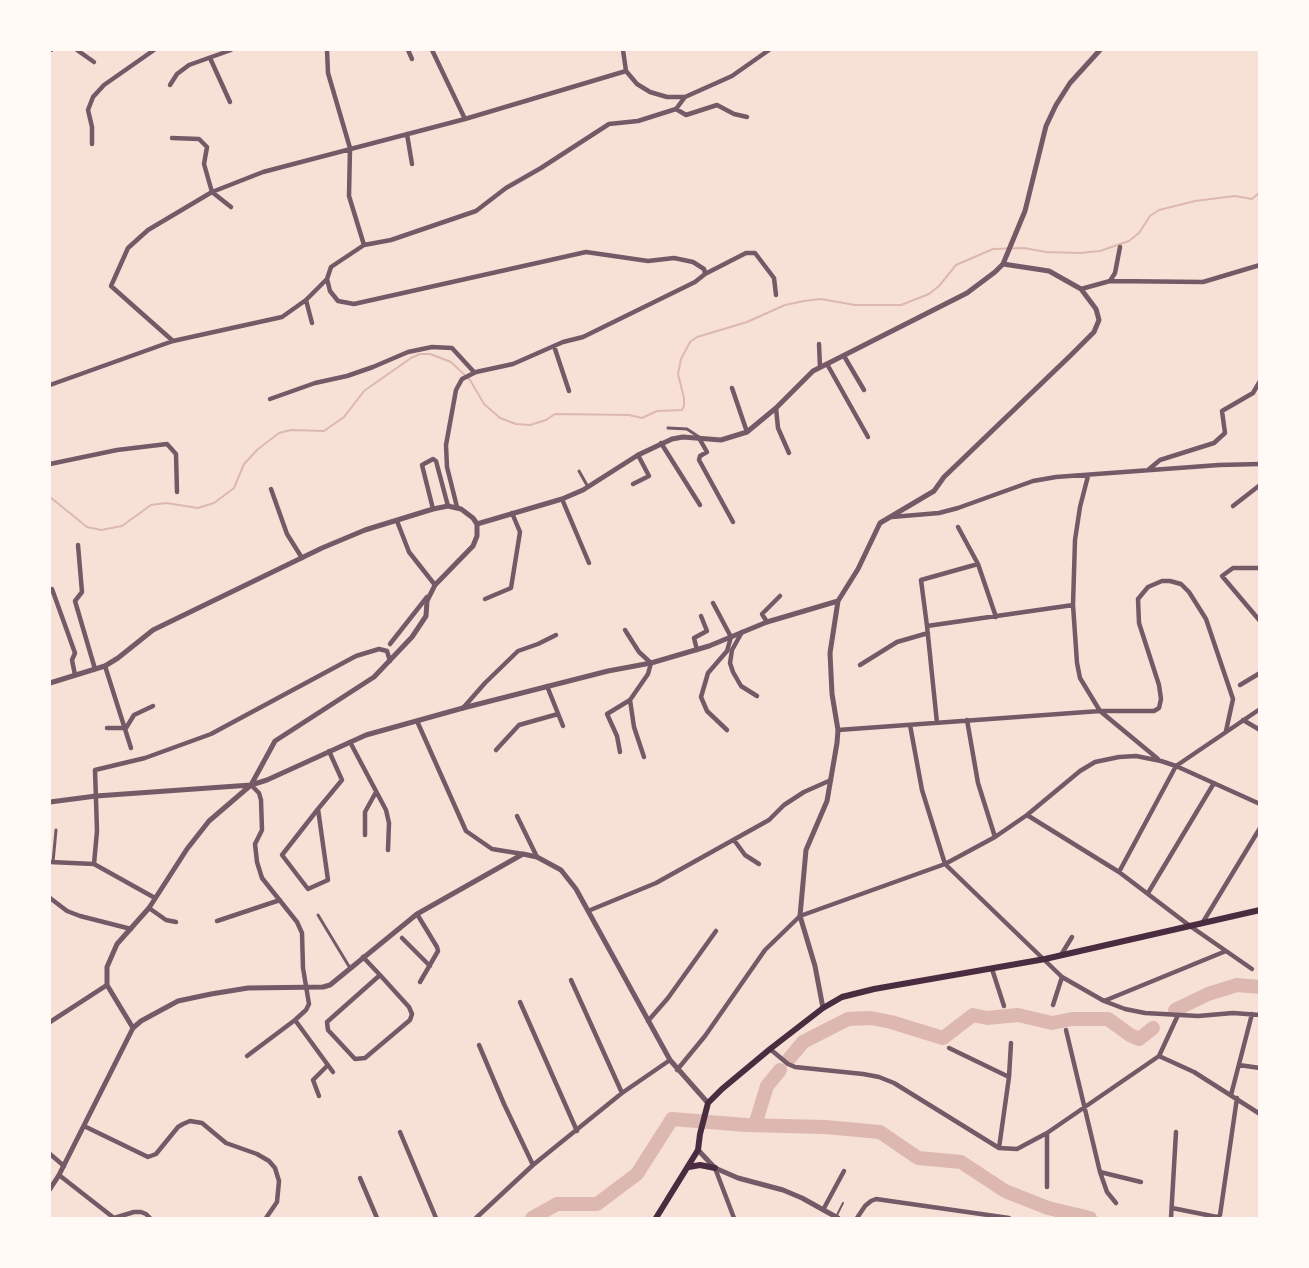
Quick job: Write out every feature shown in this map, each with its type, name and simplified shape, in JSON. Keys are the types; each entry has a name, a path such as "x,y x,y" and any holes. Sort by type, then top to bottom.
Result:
{"main road":[{"path":"656,1218 698,1150 708,1103 770,1049 823,1008 856,993 1061,955 1260,910"},
{"path":"688,1167 700,1165 716,1167"}],"street":[{"path":"77,50 94,62"},
{"path":"92,144 92,127 88,110 93,97 104,85 154,50"},
{"path":"170,85 177,74 189,65 231,50"},
{"path":"327,50 328,74 350,148 349,196 364,245"},
{"path":"408,50 412,59"},
{"path":"432,50 465,119"},
{"path":"623,50 626,71 637,84 650,92 667,97 685,97 732,76 769,50"},
{"path":"477,524 562,498 588,487 660,443 683,437 721,440 747,432 776,408 807,375 967,293 995,272 1003,264 1025,211 1046,126 1056,105 1071,83 1100,50"},
{"path":"210,58 230,102"},
{"path":"173,341 111,286 128,248 148,230 212,192 263,172 465,119 626,71"},
{"path":"50,385 173,341 282,317 306,300 327,279 331,267 364,245 391,240 476,211 506,188 609,124 638,121 676,109 685,97"},
{"path":"676,109 686,115 717,105 734,114 747,117"},
{"path":"407,134 412,164"},
{"path":"172,138 199,139 207,147 204,164 212,192 231,207"},
{"path":"1110,281 1115,273 1120,247"},
{"path":"327,279 330,291 338,301 354,304 586,252 648,261 674,258 693,262 704,269 705,274"},
{"path":"457,507 447,467 446,445 456,390 462,379 473,373 513,364 554,346 583,337 695,282 705,274 746,253 755,253 774,278 776,295"},
{"path":"823,1008 815,966 800,915 806,850 827,801 838,730 832,694 830,653 838,601 858,569 877,527 886,518 934,491 944,477 1094,332 1098,320 1096,309 1081,289 1049,271 1003,264"},
{"path":"1081,289 1110,281 1203,282 1260,265"},
{"path":"306,300 312,323"},
{"path":"819,344 820,367"},
{"path":"270,399 315,383 347,376 408,352 432,346 452,348 473,373"},
{"path":"554,346 569,391"},
{"path":"844,356 864,390"},
{"path":"828,364 868,437"},
{"path":"1148,470 1160,460 1214,443 1225,433 1222,411 1253,393 1260,381"},
{"path":"732,388 747,432"},
{"path":"776,408 778,429 789,453"},
{"path":"668,428 687,429 697,434 707,452 699,456 699,460 733,522"},
{"path":"660,443 700,505"},
{"path":"50,464 117,450 167,444 176,454 177,492"},
{"path":"633,484 649,476 638,455"},
{"path":"433,509 422,465 433,459 436,460 448,506"},
{"path":"886,518 939,513 1034,481 1056,477 1260,464"},
{"path":"579,471 588,487"},
{"path":"1088,476 1075,540 1073,605 1080,678 1100,711 1161,761"},
{"path":"1233,506 1260,485"},
{"path":"272,489 287,534 302,558"},
{"path":"562,498 589,563"},
{"path":"50,683 105,666 153,630 344,538 433,509 457,507 473,518 477,524 477,536 473,546 435,585 390,644"},
{"path":"485,599 511,588 520,532 512,513"},
{"path":"397,521 409,552 435,585"},
{"path":"958,527 978,564 996,617"},
{"path":"78,545 82,592 75,601 95,669"},
{"path":"937,723 921,580 978,564"},
{"path":"1260,565 1233,568 1222,576 1260,621"},
{"path":"838,730 1100,711 1154,711 1159,708 1161,699 1159,685 1138,623 1138,599 1148,587 1162,581 1170,581 1181,584 1189,592 1206,619 1233,699 1226,731"},
{"path":"52,589 75,652 72,660 75,675"},
{"path":"251,785 275,741 374,677 390,662 412,637 426,616 429,594"},
{"path":"767,622 762,614 780,596"},
{"path":"133,1028 107,985 106,967 109,958 117,944 148,908 187,849 209,821 251,785 383,730 548,686 651,663 697,650 767,622 838,601"},
{"path":"714,603 731,637 727,651 708,673 701,697 707,711 727,730"},
{"path":"927,626 1073,605"},
{"path":"697,650 694,638 707,631 701,616"},
{"path":"625,630 639,652 651,663"},
{"path":"743,632 732,650 730,663 732,672 741,686 757,696"},
{"path":"860,665 897,642 928,633"},
{"path":"463,708 518,651 556,635"},
{"path":"94,864 97,831 95,770 145,758 211,734 356,656 379,649 387,651 390,662"},
{"path":"620,752 617,736 607,714 630,700 642,683 651,663"},
{"path":"105,666 131,748"},
{"path":"1240,685 1260,673"},
{"path":"548,686 563,726"},
{"path":"630,700 634,727 644,757"},
{"path":"126,728 134,715 153,706"},
{"path":"1119,872 1176,766 1260,709"},
{"path":"496,750 519,725 558,714"},
{"path":"967,720 978,783 994,837"},
{"path":"1243,720 1260,730"},
{"path":"417,721 466,831 492,849 537,857 561,870 576,890 670,1060 708,1103"},
{"path":"910,725 922,789 945,864 1045,958 1062,977 1104,1001 1145,1013 1198,1016 1233,1013 1260,1015"},
{"path":"107,729 126,728"},
{"path":"350,742 386,810 389,823 388,850"},
{"path":"318,809 328,880 308,889 282,855 318,809 342,780 329,752"},
{"path":"677,1070 705,1036 765,950 800,915 945,864 994,837 1027,815 1080,771 1095,762 1136,756 1161,761 1260,804"},
{"path":"588,911 656,883 769,820 784,805 804,792 831,780"},
{"path":"1148,893 1214,783"},
{"path":"50,802 96,796 251,785 260,793 262,830 255,844 257,862 262,878 297,922 302,933 303,968 309,1006 295,1020 247,1056"},
{"path":"365,835 365,812 376,792"},
{"path":"1027,815 1119,872 1252,969"},
{"path":"517,816 537,857"},
{"path":"1203,922 1260,828"},
{"path":"56,830 51,862 94,864 155,898"},
{"path":"734,840 745,855 759,864"},
{"path":"50,1189 64,1166 133,1028 141,1021 166,1006 192,997 249,988 330,985 417,914 523,854"},
{"path":"50,898 67,911 80,916 131,929"},
{"path":"217,921 280,900"},
{"path":"148,908 166,920 176,922"},
{"path":"417,914 438,947 438,951 420,982"},
{"path":"318,915 350,968"},
{"path":"648,1021 668,998 716,931"},
{"path":"1061,955 1072,936"},
{"path":"402,938 430,966"},
{"path":"1104,1001 1226,951"},
{"path":"363,957 380,975 410,1007 411,1018 365,1058 355,1059 328,1030 327,1022 380,975"},
{"path":"992,969 1004,1006"},
{"path":"1053,1005 1062,977"},
{"path":"571,980 622,1093"},
{"path":"50,1022 107,985"},
{"path":"520,1002 577,1131"},
{"path":"1232,1095 1252,1014"},
{"path":"770,1049 795,1067 863,1074 894,1083 999,1148 1017,1149 1047,1133 1159,1056 1178,1015"},
{"path":"295,1020 333,1072"},
{"path":"1066,1030 1100,1172 1107,1192 1116,1203"},
{"path":"999,1148 1009,1077 1011,1043"},
{"path":"479,1045 533,1165"},
{"path":"949,1048 1009,1077"},
{"path":"1159,1056 1194,1072 1260,1114"},
{"path":"476,1218 533,1165 622,1093 670,1060"},
{"path":"319,1096 313,1080 328,1065"},
{"path":"1239,1065 1260,1068"},
{"path":"1172,1208 1217,1217 1220,1215 1237,1098"},
{"path":"84,1126 148,1157 156,1154 178,1127 190,1121 202,1123 226,1143 257,1154 269,1161 275,1168 279,1181 277,1202 266,1218"},
{"path":"400,1132 436,1218"},
{"path":"1171,1218 1176,1132"},
{"path":"1047,1133 1047,1187"},
{"path":"698,1150 716,1167 743,1180 783,1190 837,1218"},
{"path":"50,1154 64,1166"},
{"path":"716,1167 734,1218"},
{"path":"823,1210 844,1171"},
{"path":"1100,1172 1141,1182"},
{"path":"59,1175 114,1218 141,1212 150,1218"},
{"path":"360,1178 377,1218"},
{"path":"857,1218 865,1206 876,1199 1009,1218"}],"lane":[{"path":"837,1218 843,1203"}],"waterway":[{"path":"50,497 87,527 101,530 122,526 151,505 166,503 198,508 214,503 234,488 244,464 258,449 279,433 291,430 324,431 344,417 364,391 420,354 430,354 451,362 470,380 484,404 500,418 516,424 530,425 546,420 555,414 629,415 642,418 657,411 682,410 684,398 678,374 681,359 690,342 697,337 747,322 785,305 804,301 821,299 855,305 901,305 929,294 939,286 956,265 993,249 1024,248 1046,252 1080,253 1100,251 1129,241 1139,233 1150,216 1159,210 1195,201 1235,196 1252,199 1260,192"},
{"path":"1175,1010 1208,994 1237,985 1260,987"},
{"path":"789,1059 803,1042 848,1019 871,1018 943,1038 973,1015 987,1018 1018,1015 1052,1023 1072,1019 1108,1019 1139,1039 1153,1028"},
{"path":"755,1125 767,1086 780,1070"},
{"path":"532,1218 557,1204 597,1204 637,1174 672,1119 880,1132 918,1158 961,1162 1005,1191 1048,1208 1090,1218"}]}
